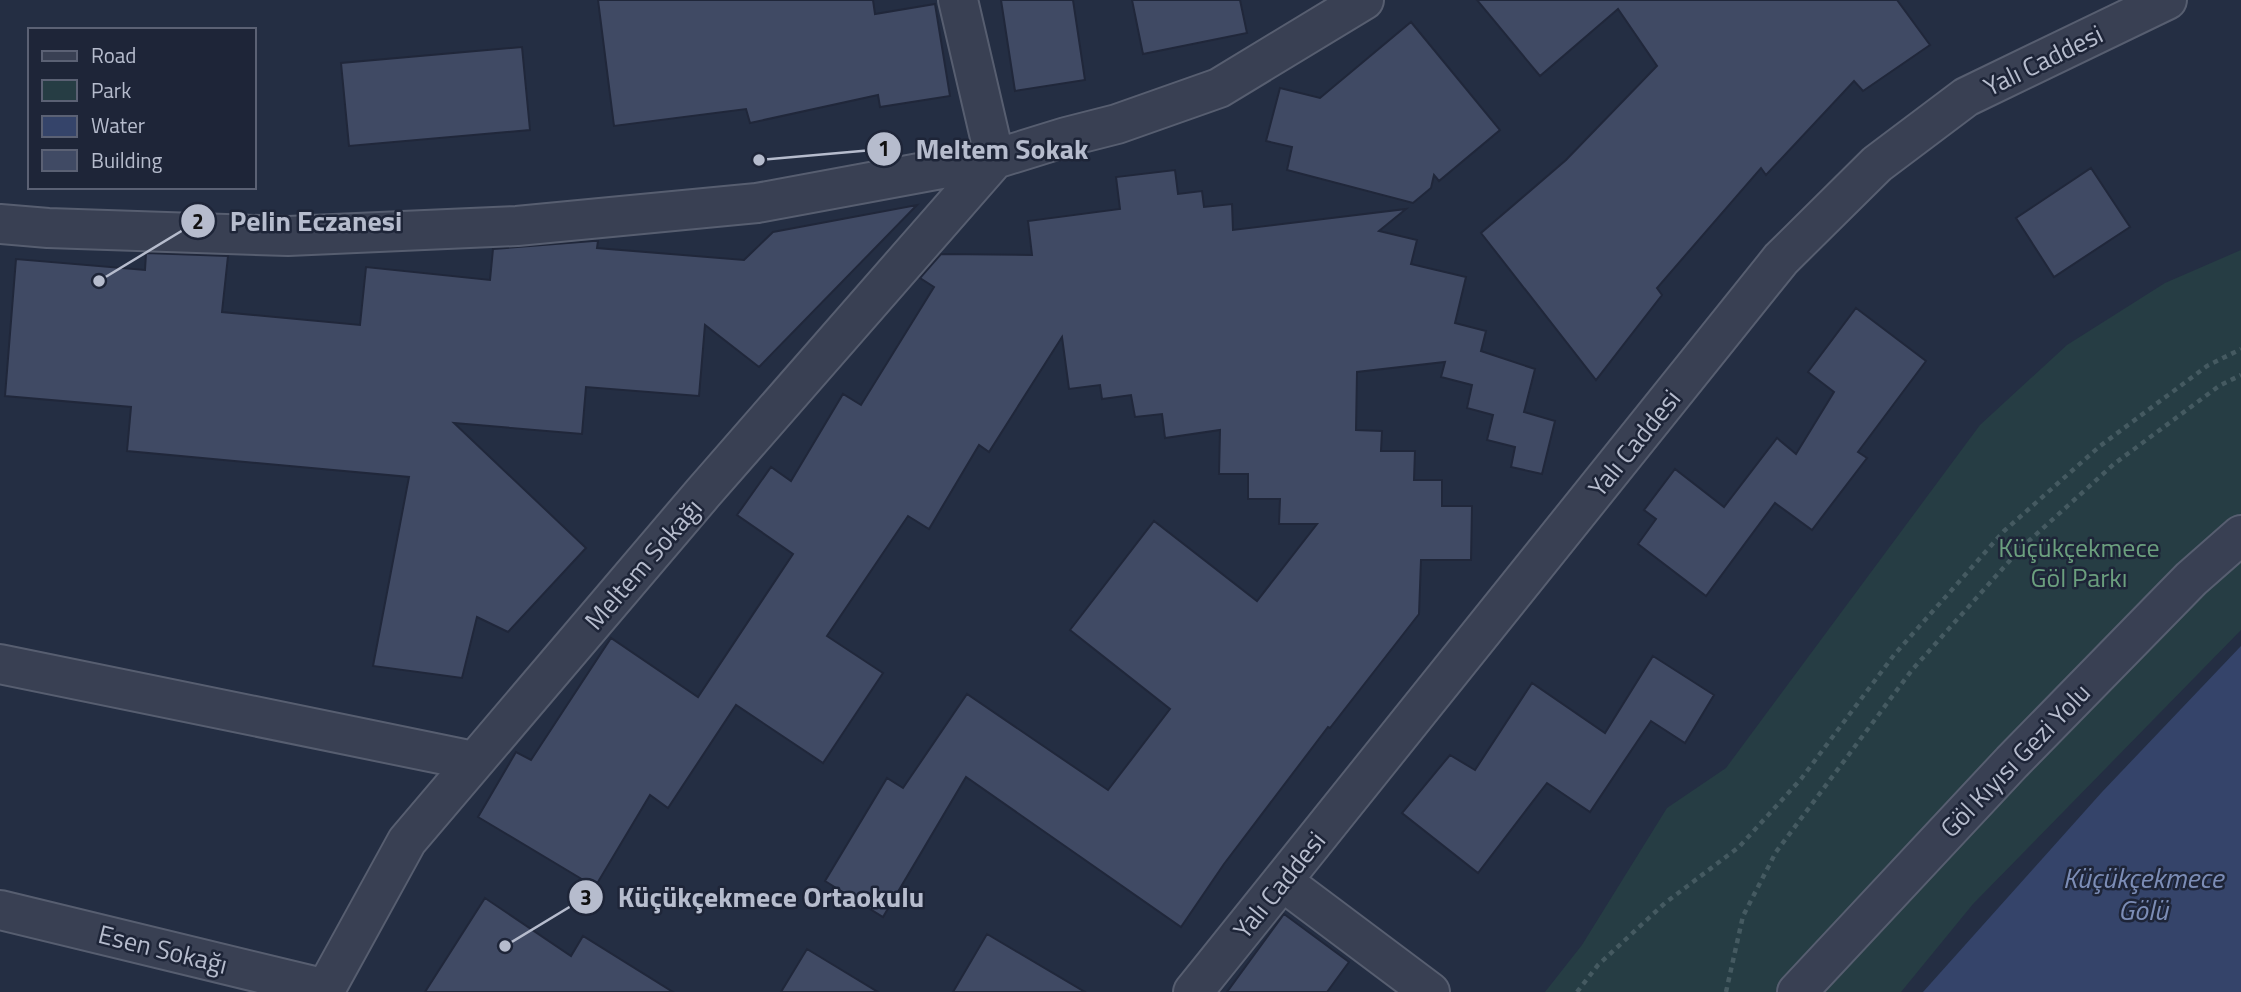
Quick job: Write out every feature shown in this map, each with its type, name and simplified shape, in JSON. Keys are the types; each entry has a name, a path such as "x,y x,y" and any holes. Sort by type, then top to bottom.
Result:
{"street":[{"path":"958,0 995,159"},
{"path":"0,224 288,236 517,226 757,203 995,159 1117,124 1219,88 1364,0"},
{"name":"Yalı Caddesi","path":"1193,992 1782,259 1877,164 1966,97 2167,0"},
{"name":"Meltem Sokağı","path":"325,990 407,841 995,159"},
{"name":"Göl Kıyısı Gezi Yolu","path":"1797,992 2011,762 2191,579 2241,535"},
{"path":"0,664 474,761"},
{"path":"1282,881 1430,992"},
{"name":"Esen Sokağı","path":"0,910 325,990"}],"path":[{"path":"1577,992 1598,965 1665,903 1739,847 1801,779 1894,655 2004,531 2100,446 2207,366 2241,348"},
{"path":"1726,992 1743,916 1776,852 1912,670 2021,548 2104,474 2219,386 2241,375"}],"green space":[{"name":"Küçükçekmece Göl Parkı","path":"2241,250 2241,630 1973,904 1901,992 1545,992 1582,945 1667,808 1726,768 1980,425 2067,345 2165,283"}],"water":[{"name":"Küçükçekmece Gölü","path":"2241,646 2241,992 1923,992 2102,792"}],"building":[{"path":"598,0 873,0 875,14 935,4 950,96 880,107 878,95 750,123 746,109 614,126"},
{"path":"1001,0 1073,0 1085,80 1015,91"},
{"path":"1132,0 1240,0 1247,33 1143,54"},
{"path":"1477,0 1897,0 1930,45 1863,91 1854,81 1766,175 1761,168 1657,288 1662,295 1596,380 1481,233 1566,160 1657,66 1618,9 1540,76"},
{"path":"1411,22 1500,130 1439,181 1434,175 1431,188 1413,203 1287,170 1292,147 1266,141 1280,88 1320,98"},
{"path":"522,47 530,130 349,146 341,63"},
{"path":"2091,168 2130,227 2054,277 2016,218"},
{"path":"1175,170 1178,194 1202,191 1204,207 1232,204 1233,230 1406,209 1379,231 1417,240 1411,264 1466,277 1455,323 1486,331 1481,351 1535,369 1524,412 1555,421 1542,474 1511,467 1515,447 1487,440 1493,415 1467,408 1472,385 1441,377 1445,362 1357,372 1356,430 1382,431 1381,451 1415,451 1414,480 1442,480 1442,506 1472,506 1471,560 1421,560 1419,614 1330,728 1328,727 1224,864 1181,927 966,777 883,917 825,881 887,778 903,788 967,694 1108,790 1170,709 1070,630 1154,521 1257,601 1317,524 1279,524 1280,499 1248,499 1248,474 1219,474 1220,430 1165,438 1162,414 1135,417 1131,395 1102,399 1100,385 1069,389 1062,337 989,452 979,445 929,529 908,516 827,636 883,673 823,763 736,705 668,808 650,795 595,887 478,817 516,752 531,760 611,638 698,697 793,554 737,515 771,467 791,481 843,394 861,405 934,287 920,278 941,254 1032,255 1028,221 1120,209 1116,177"},
{"path":"917,205 759,367 705,325 699,396 586,387 582,434 454,423 586,548 508,632 477,617 462,678 373,666 409,477 127,451 131,407 5,396 16,259 145,270 146,253 228,256 222,312 360,325 366,267 490,280 493,249 593,241 598,241 597,248 744,260 773,232"},
{"path":"1856,308 1926,361 1858,452 1867,458 1812,530 1775,503 1706,596 1638,544 1656,519 1644,510 1675,469 1724,507 1777,438 1796,454 1834,392 1808,372"},
{"path":"1653,656 1714,695 1685,743 1651,721 1590,812 1547,783 1478,873 1402,813 1450,755 1475,770 1532,683 1605,733"},
{"path":"485,898 571,956 583,936 673,992 425,992"},
{"path":"1284,914 1349,962 1327,992 1227,992"},
{"path":"987,934 1085,992 953,992"},
{"path":"807,949 878,992 781,992"}],"place":[{"name":"Meltem Sokak","path":"759,160"},
{"name":"Pelin Eczanesi","path":"99,281"},
{"name":"Küçükçekmece Ortaokulu","path":"505,946"}]}
